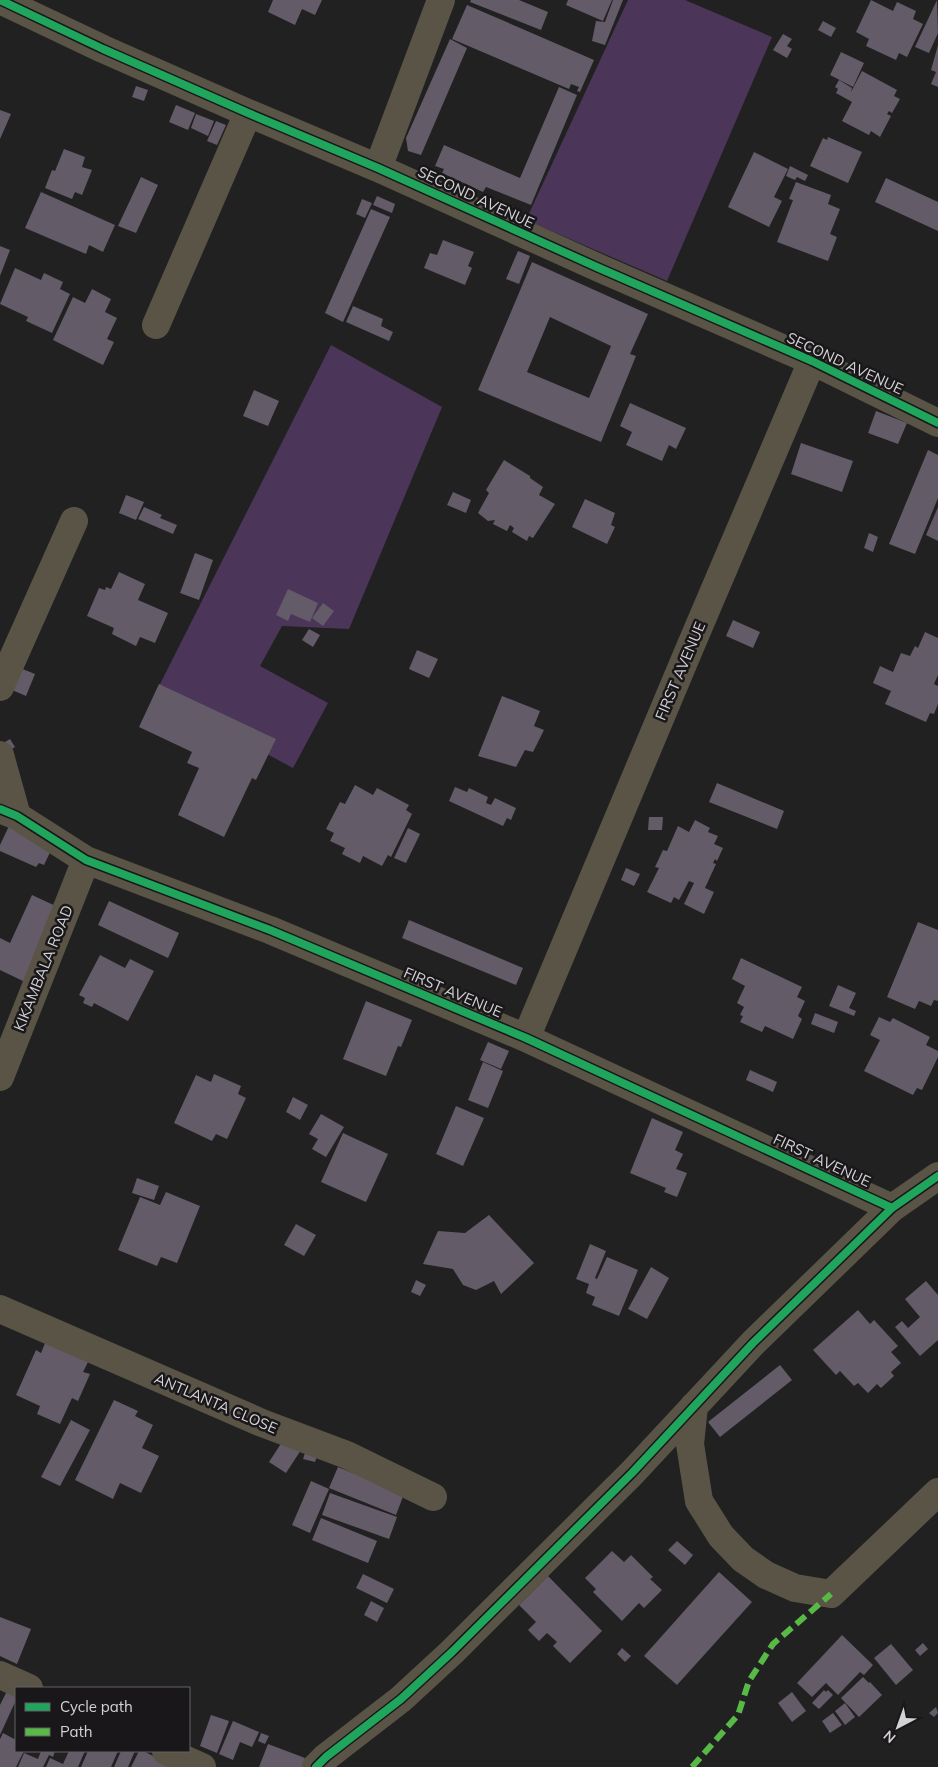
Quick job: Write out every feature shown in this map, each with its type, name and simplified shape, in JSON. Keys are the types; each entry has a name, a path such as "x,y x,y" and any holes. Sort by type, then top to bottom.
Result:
{"street":[{"name":"SECOND AVENUE","path":"0,0 103,49 378,168 599,268 812,361 938,423"},
{"path":"378,168 441,0"},
{"path":"156,325 248,113"},
{"name":"FIRST AVENUE","path":"526,1038 812,361"},
{"path":"0,686 74,521"},
{"path":"0,755 8,813"},
{"name":"FIRST AVENUE","path":"8,813 86,860 270,930 526,1038 892,1208"},
{"name":"KIKAMBALA ROAD","path":"0,1076 86,860"},
{"path":"316,1767 326,1757 401,1699 452,1652 632,1473 753,1343 892,1208 938,1176"},
{"name":"ANTLANTA CLOSE","path":"0,1309 262,1423 347,1455 433,1497"},
{"path":"694,1406 690,1444 699,1502 721,1536 743,1559 766,1575 795,1588 831,1594 938,1492"},
{"path":"0,1675 27,1687"},
{"path":"168,1752 202,1767"}],"shaded area":[{"path":"628,0 685,0 772,37 667,281 526,220"},
{"path":"331,345 442,407 349,629 282,626 260,666 328,703 293,768 155,694"}],"building":[{"path":"273,0 322,0 315,15 302,9 295,25 268,12"},
{"path":"471,0 519,0 548,12 541,30 470,2"},
{"path":"568,0 612,0 603,21 566,5"},
{"path":"613,0 623,0 605,45 592,41 596,21 605,22"},
{"path":"871,0 893,11 897,2 916,11 913,19 923,24 907,57 899,53 896,60 866,46 869,39 856,32"},
{"path":"937,0 938,33 929,53 915,47"},
{"path":"467,5 594,60 580,92 577,91 579,87 571,84 569,89 452,39"},
{"path":"823,21 836,28 831,37 818,30"},
{"path":"783,34 792,39 787,46 792,49 787,58 773,50"},
{"path":"450,39 467,48 421,155 408,151 406,138"},
{"path":"938,45 938,87 931,84 936,72 931,70"},
{"path":"841,52 864,63 853,87 830,75"},
{"path":"862,71 897,90 894,96 900,99 892,113 889,111 887,114 891,116 880,137 871,131 869,135 842,121 852,102 836,93 838,89 835,87 839,80 852,88 851,92"},
{"path":"136,86 148,90 144,101 132,97"},
{"path":"559,87 577,95 531,205 486,187 483,192 442,173 444,169 435,166 444,145 520,178"},
{"path":"176,105 195,113 188,130 169,122"},
{"path":"0,110 11,114 0,139"},
{"path":"196,114 214,121 208,136 191,128"},
{"path":"216,121 226,125 217,145 207,141"},
{"path":"828,137 862,152 848,183 810,166 823,138 827,140"},
{"path":"64,149 85,157 82,167 92,170 82,195 75,192 72,199 45,188 52,170 55,171"},
{"path":"754,152 788,169 774,197 782,201 769,227 728,207"},
{"path":"790,166 808,175 805,181 797,177 795,180 786,176"},
{"path":"141,177 158,185 136,233 118,226"},
{"path":"886,178 938,202 938,231 875,202"},
{"path":"796,182 831,195 828,204 840,209 830,234 837,237 828,261 777,242 793,200 789,199"},
{"path":"41,192 115,225 103,252 89,245 86,254 25,228"},
{"path":"377,196 395,204 392,213 373,205"},
{"path":"362,199 372,203 365,218 356,214"},
{"path":"371,209 390,217 343,322 325,313"},
{"path":"443,240 474,252 468,266 472,268 465,285 424,268 430,253 437,255"},
{"path":"0,246 10,250 0,276"},
{"path":"518,251 530,256 519,284 506,279"},
{"path":"532,262 648,314 630,354 636,356 601,442 478,390","holes":["550,317 611,346 589,398 527,372"]},
{"path":"15,268 41,280 44,273 63,282 60,289 70,294 52,333 26,321 28,317 0,304"},
{"path":"92,289 111,299 105,312 117,318 107,339 114,342 103,365 53,340 73,297 85,303"},
{"path":"353,306 383,319 381,326 393,332 389,341 346,322"},
{"path":"254,390 279,401 268,426 243,416"},
{"path":"630,403 686,428 676,449 669,445 662,461 626,445 632,432 620,426"},
{"path":"876,411 907,423 898,444 868,433"},
{"path":"801,443 853,461 842,492 791,474"},
{"path":"928,450 938,455 938,498 915,554 889,544"},
{"path":"504,460 530,476 530,478 543,487 539,495 555,504 533,538 529,536 527,541 512,532 514,528 510,525 507,531 493,524 495,520 488,521 478,513 489,493 486,490"},
{"path":"453,492 471,500 466,513 447,505"},
{"path":"126,495 144,502 136,520 119,513"},
{"path":"585,499 615,513 611,525 615,527 607,544 572,527"},
{"path":"144,507 162,515 160,518 177,525 173,534 138,519"},
{"path":"938,507 938,541 926,535"},
{"path":"869,533 878,537 873,552 864,548"},
{"path":"195,553 213,560 199,600 180,593"},
{"path":"119,572 145,584 138,600 168,613 155,643 140,637 136,646 112,634 114,628 87,616 99,588 105,590 106,587 111,589"},
{"path":"288,589 318,603 310,622 291,614 288,621 276,615"},
{"path":"323,603 334,611 323,626 312,618"},
{"path":"733,620 760,632 753,648 726,636"},
{"path":"309,629 320,635 313,647 302,640"},
{"path":"925,632 938,638 938,675 934,684 938,686 938,704 934,714 930,713 926,722 885,704 891,691 873,683 880,666 893,672 901,653 910,656 915,646 918,648"},
{"path":"417,650 438,659 429,678 409,669"},
{"path":"20,668 35,674 26,696 12,690"},
{"path":"159,684 276,739 256,780 252,778 224,837 178,815 199,768 187,763 192,752 139,727"},
{"path":"502,696 540,711 534,726 544,730 533,752 525,750 516,767 478,756"},
{"path":"10,739 15,747 10,750 5,742"},
{"path":"717,783 784,811 777,829 709,802"},
{"path":"355,785 373,795 377,788 409,805 406,810 412,814 391,857 388,855 382,866 363,856 360,863 342,854 345,848 330,841 334,833 326,829 340,802 345,804"},
{"path":"455,787 467,792 469,788 488,797 486,803 491,805 495,798 516,808 511,820 507,818 503,826 449,801"},
{"path":"649,817 663,817 662,830 648,830"},
{"path":"695,820 710,828 708,832 718,836 714,844 723,848 717,861 715,859 713,863 716,864 705,888 714,892 704,914 684,904 694,883 689,881 679,900 674,897 671,903 647,892 659,868 655,867 663,850 667,851 678,826 689,832"},
{"path":"9,826 53,846 44,865 39,863 36,867 0,851 0,845"},
{"path":"408,828 420,834 406,863 394,858"},
{"path":"626,868 640,874 634,886 621,880"},
{"path":"32,895 60,908 25,982 0,970 0,938 10,943"},
{"path":"109,901 179,933 168,958 98,925"},
{"path":"409,920 523,968 516,985 402,938"},
{"path":"918,922 938,930 938,1001 934,1000 931,1006 919,1001 915,1009 887,997"},
{"path":"100,955 125,968 130,959 154,971 128,1021 94,1003 92,1007 83,1003 85,998 79,995"},
{"path":"741,958 802,987 797,997 805,1001 798,1016 802,1019 793,1039 765,1026 762,1032 740,1022 743,1016 740,1015 744,1007 737,1003 745,986 732,979"},
{"path":"838,985 856,993 849,1008 856,1011 854,1016 829,1006"},
{"path":"366,1001 412,1020 401,1047 398,1046 386,1076 343,1059"},
{"path":"815,1013 838,1022 834,1033 811,1024"},
{"path":"879,1017 890,1022 893,1018 930,1037 926,1045 938,1051 938,1057 922,1090 917,1088 913,1095 864,1071 880,1040 870,1035"},
{"path":"488,1042 509,1051 501,1069 480,1060"},
{"path":"483,1062 503,1071 488,1108 468,1100"},
{"path":"750,1070 777,1082 773,1092 746,1080"},
{"path":"214,1074 241,1086 238,1094 246,1098 227,1139 216,1134 212,1141 174,1123 196,1075 211,1082"},
{"path":"293,1097 308,1105 300,1120 286,1112"},
{"path":"456,1106 484,1118 463,1166 436,1154"},
{"path":"321,1114 344,1127 326,1157 312,1149 318,1139 309,1134"},
{"path":"652,1118 683,1132 675,1150 683,1154 676,1169 687,1173 677,1197 664,1192 666,1188 630,1173"},
{"path":"343,1133 388,1154 366,1202 321,1182"},
{"path":"137,1178 159,1186 154,1200 132,1193"},
{"path":"166,1192 200,1206 177,1263 161,1257 157,1266 118,1250 140,1197 160,1205"},
{"path":"489,1215 534,1263 501,1294 494,1281 476,1290 463,1285 453,1269 423,1264 438,1231 465,1233"},
{"path":"296,1224 316,1235 304,1256 284,1245"},
{"path":"590,1244 606,1251 595,1278 597,1279 607,1257 638,1270 619,1316 592,1305 595,1297 586,1293 589,1284 576,1279"},
{"path":"651,1267 669,1278 647,1319 628,1309"},
{"path":"416,1280 426,1285 420,1296 411,1292"},
{"path":"926,1281 938,1295 938,1340 920,1356 895,1327 902,1321 908,1328 920,1317 905,1299"},
{"path":"858,1310 870,1324 874,1320 898,1346 891,1352 901,1363 891,1372 894,1376 881,1388 877,1384 868,1393 858,1383 854,1386 840,1371 836,1375 813,1350"},
{"path":"48,1336 89,1360 83,1372 90,1374 78,1401 72,1398 60,1424 37,1414 40,1406 16,1395 36,1350 41,1353"},
{"path":"780,1365 792,1380 720,1437 708,1422"},
{"path":"114,1400 138,1411 135,1416 153,1425 142,1448 159,1456 141,1493 120,1483 113,1499 75,1480"},
{"path":"71,1420 90,1430 60,1486 41,1477"},
{"path":"284,1439 301,1450 286,1473 269,1462"},
{"path":"307,1447 319,1451 315,1462 303,1459"},
{"path":"338,1467 404,1494 396,1515 329,1488"},
{"path":"311,1481 329,1489 310,1533 292,1525"},
{"path":"330,1493 397,1517 389,1539 322,1515"},
{"path":"321,1518 377,1541 368,1563 312,1540"},
{"path":"677,1541 693,1555 685,1565 668,1550"},
{"path":"612,1551 624,1562 631,1555 653,1577 650,1579 662,1590 644,1608 639,1603 622,1621 593,1592 596,1589 585,1578"},
{"path":"719,1572 752,1602 677,1685 644,1656"},
{"path":"363,1574 394,1589 387,1603 356,1588"},
{"path":"548,1576 602,1631 570,1663 553,1646 557,1642 547,1633 539,1641 528,1630 536,1622 519,1605"},
{"path":"371,1601 384,1608 377,1622 364,1615"},
{"path":"0,1617 31,1629 17,1664 0,1656"},
{"path":"842,1635 873,1665 864,1675 860,1672 838,1695 826,1683 812,1697 797,1683"},
{"path":"923,1643 928,1649 920,1656 915,1650"},
{"path":"891,1644 913,1670 896,1685 874,1658"},
{"path":"622,1648 631,1656 625,1662 617,1654"},
{"path":"863,1677 882,1695 859,1717 841,1698"},
{"path":"824,1690 826,1692 828,1690 833,1695 819,1709 812,1703"},
{"path":"7,1691 15,1695 15,1702 0,1735 0,1705"},
{"path":"792,1692 806,1711 792,1722 778,1703"},
{"path":"845,1703 855,1717 845,1725 835,1711"},
{"path":"936,1707 938,1713 934,1717 929,1713"},
{"path":"833,1713 842,1725 830,1733 822,1721"},
{"path":"211,1715 229,1721 217,1753 200,1746"},
{"path":"233,1721 259,1732 252,1747 240,1742 233,1760 219,1754"},
{"path":"3,1733 15,1739 15,1752 24,1752 16,1767 0,1767 0,1739"},
{"path":"261,1733 269,1736 265,1744 258,1741"},
{"path":"268,1744 305,1758 302,1767 259,1767"},
{"path":"41,1752 55,1752 53,1757 49,1755 43,1767 18,1767 24,1753 38,1759"},
{"path":"69,1752 85,1752 78,1767 46,1767 50,1758 63,1764"},
{"path":"88,1752 118,1752 111,1767 81,1767"},
{"path":"121,1752 135,1752 128,1767 114,1767"},
{"path":"138,1752 145,1752 176,1767 131,1767"}],"marked path":[{"path":"692,1767 738,1715 749,1681 773,1644 831,1594"}],"cycle path":[{"path":"0,0 103,49 378,168 599,268 812,361 938,423"},
{"path":"0,809 17,816 86,860 270,930 526,1038 892,1208"},
{"path":"316,1767 326,1757 401,1699 452,1652 632,1473 753,1343 892,1208 938,1176"}]}
